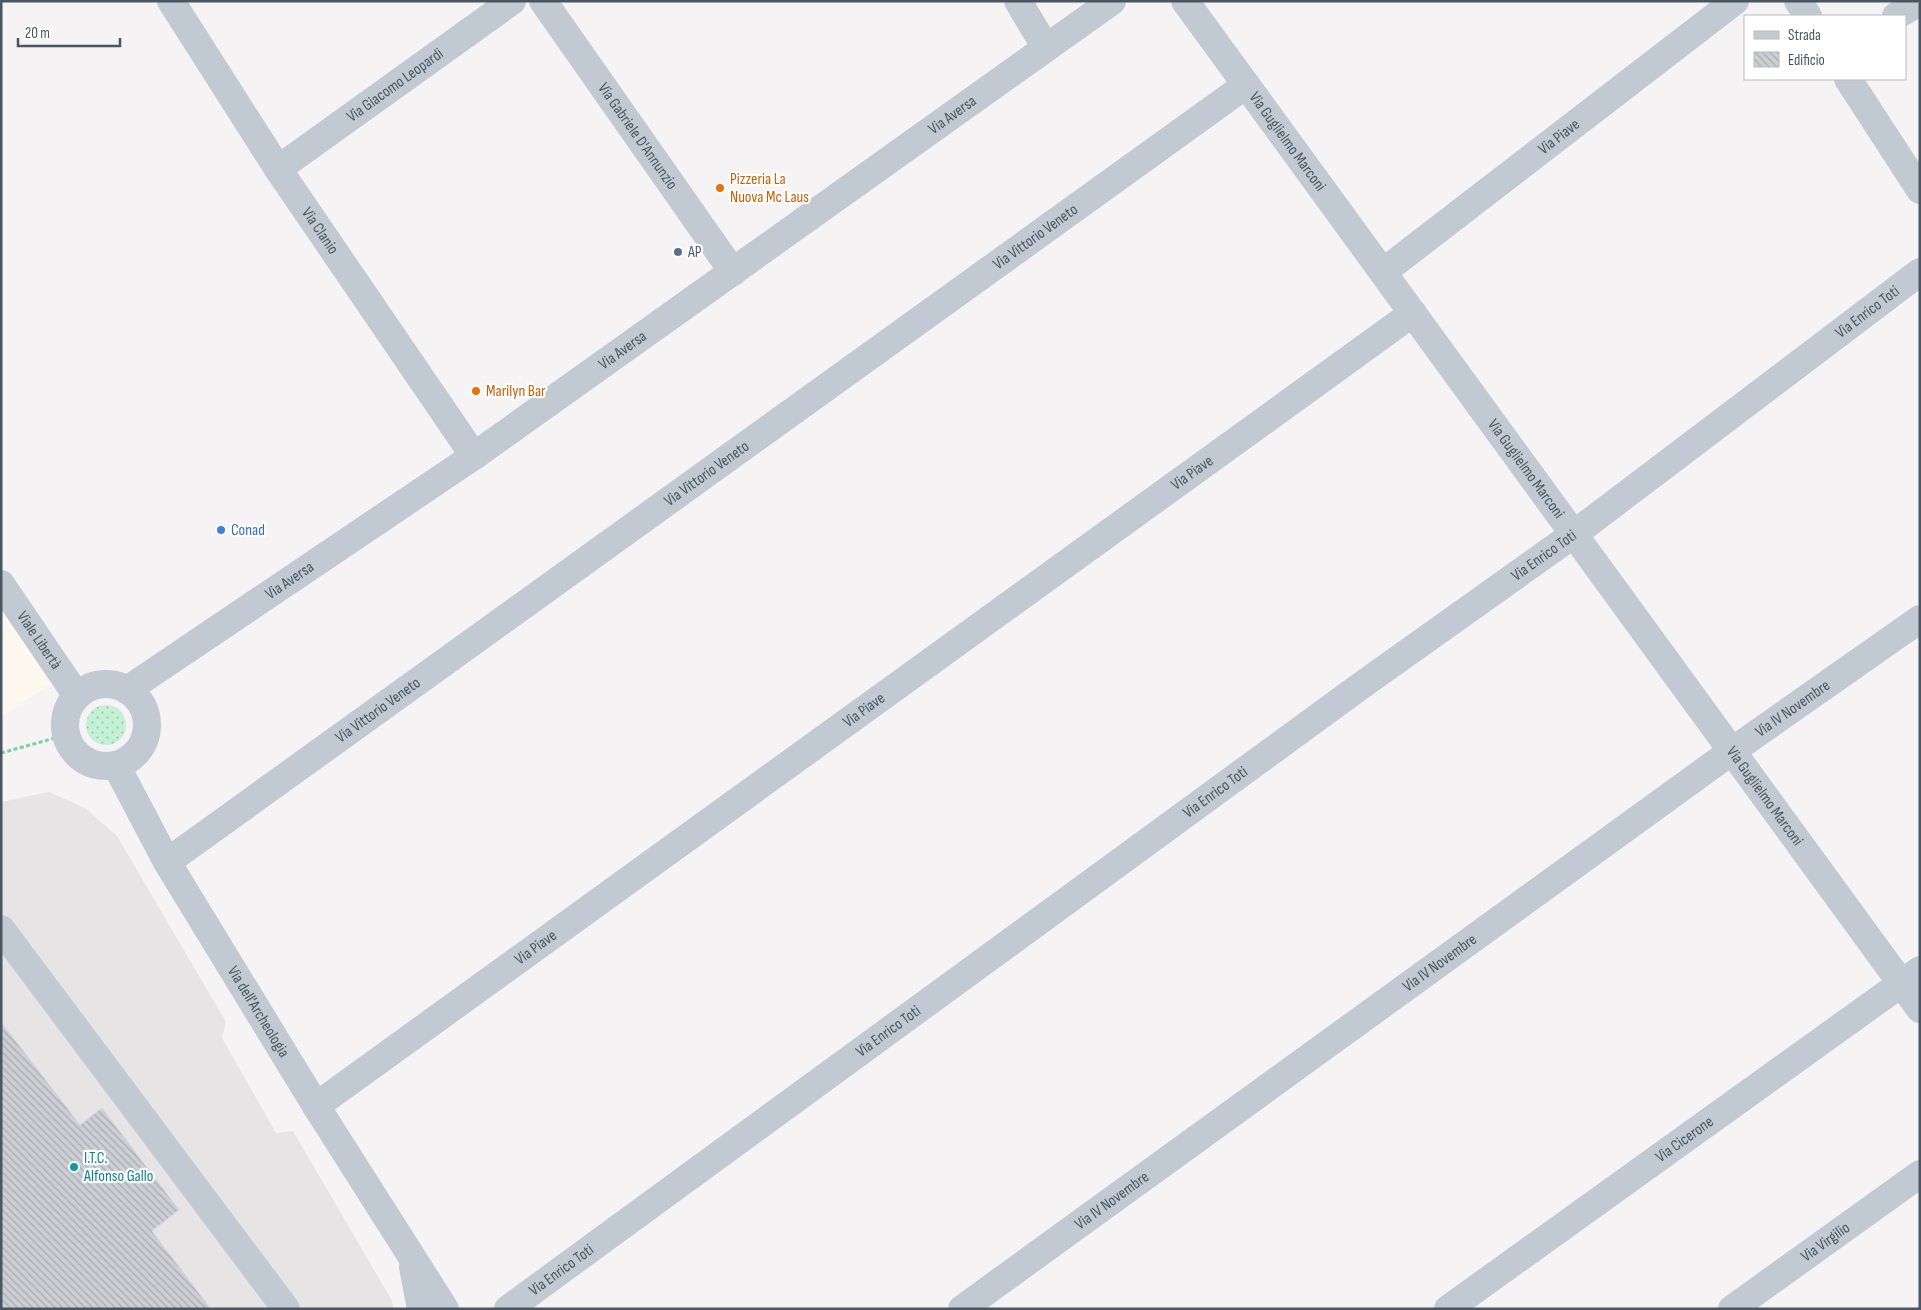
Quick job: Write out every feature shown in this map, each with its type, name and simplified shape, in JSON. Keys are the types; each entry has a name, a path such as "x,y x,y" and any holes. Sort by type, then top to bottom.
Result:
{"street":[{"name":"Via Clanio","path":"171,1 278,169 474,456"},
{"name":"Via Giacomo Leopardi","path":"278,169 512,1"},
{"name":"Via Gabriele D'Annunzio","path":"543,1 733,272"},
{"path":"1018,1 1046,48"},
{"name":"Via Aversa","path":"127,690 474,456 1112,1"},
{"name":"Via Guglielmo Marconi","path":"1185,1 1732,751 1910,976 1920,1009"},
{"name":"Via Piave","path":"1383,272 1735,1"},
{"path":"1798,1 1807,15"},
{"path":"1898,15 1920,2"},
{"path":"1849,80 1920,190"},
{"name":"Via Vittorio Veneto","path":"167,862 1246,85"},
{"name":"Via Enrico Toti","path":"508,1309 1354,691 1574,534 1920,272"},
{"name":"Via Piave","path":"316,1106 1412,313"},
{"name":"Viale Libertà","path":"1,584 77,696"},
{"name":"Via IV Novembre","path":"962,1309 1732,751 1920,619"},
{"path":"101,684 114,685 127,690 139,701 146,715 147,731 141,746 130,758 116,765 103,766 91,763 80,757 71,747 66,735 65,721 68,708 77,696 101,684"},
{"name":"Via dell'Archeologia","path":"116,765 167,862 316,1106 445,1309"},
{"path":"1,929 286,1309"},
{"name":"Via Cicerone","path":"1448,1309 1910,976"},
{"name":"Via Virgilio","path":"1732,1309 1920,1174"},
{"name":"Via dell'Archeologia","path":"410,1254 420,1309"}],"path":[{"path":"1,753 66,735"}],"shaded area":[{"path":"1,604 54,682 1,717"},
{"path":"49,792 85,808 117,836 226,1022 222,1038 276,1133 293,1131 391,1299 394,1309 1,1309 1,802"}],"green space":[{"path":"102,705 110,705 117,708 123,714 126,725 123,736 117,742 110,745 102,745 95,742 89,736 86,729 86,721 89,714 95,708"}],"building":[{"name":"I.T.C. Alfonso Gallo","path":"1,1022 80,1125 102,1108 179,1210 152,1231 211,1309 1,1309"}],"place":[{"name":"Pizzeria La Nuova Mc Laus","path":"720,188"},
{"name":"AP","path":"678,252"},
{"name":"Marilyn Bar","path":"476,391"},
{"name":"Conad","path":"221,530"},
{"name":"I.T.C. Alfonso Gallo","path":"74,1167"}]}
